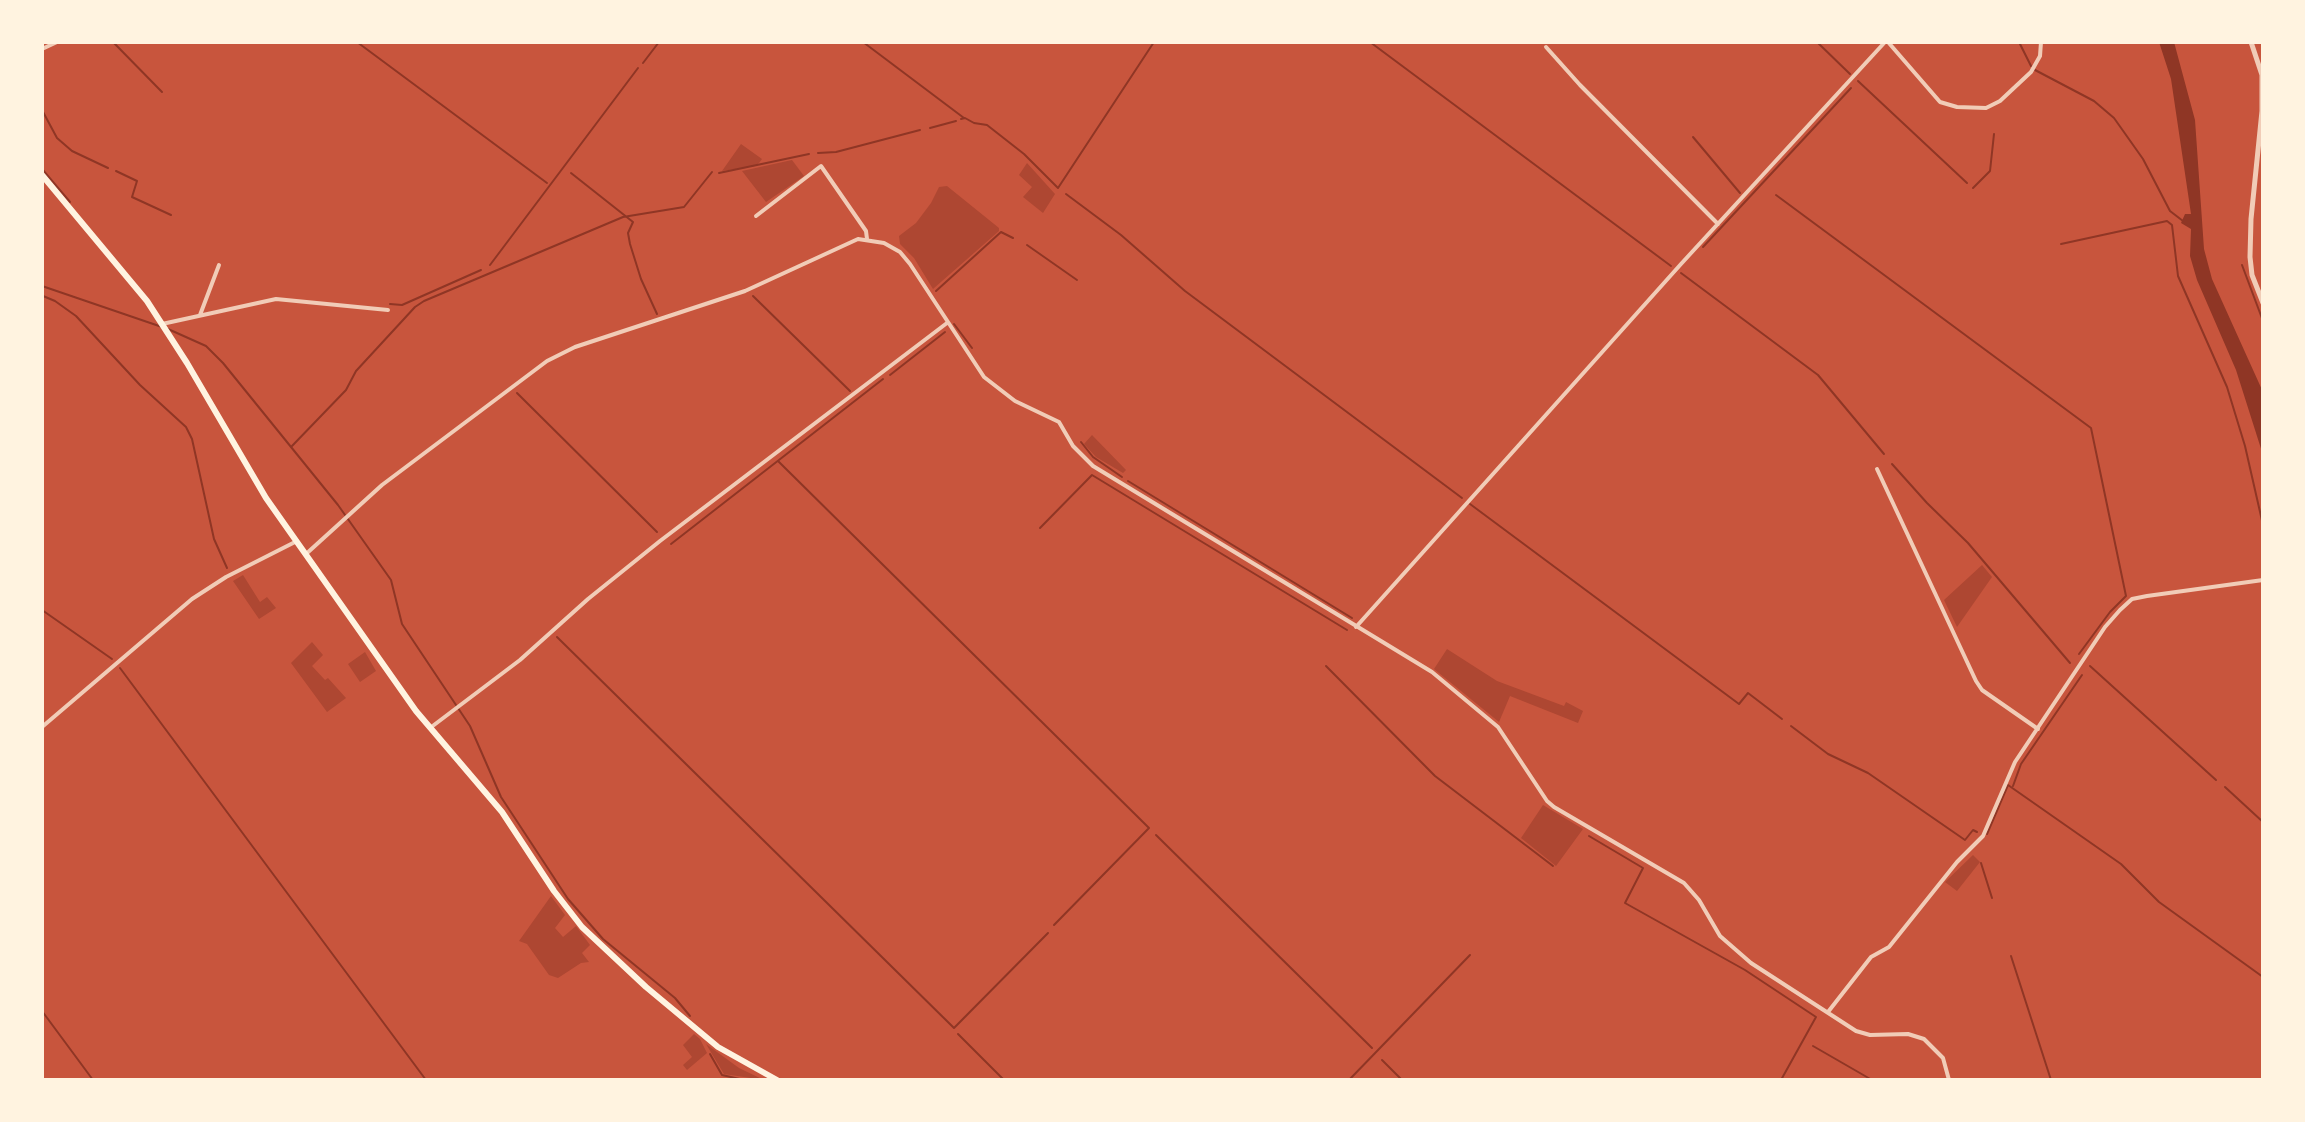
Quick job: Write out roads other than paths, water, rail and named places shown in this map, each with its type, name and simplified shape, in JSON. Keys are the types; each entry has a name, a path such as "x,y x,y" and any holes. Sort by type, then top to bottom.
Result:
{"main road":[{"path":"42,175 142,296 164,327 252,476 306,554 430,728 495,803 554,891 593,940 718,1047 777,1080"}],"street":[{"path":"42,49 57,42"},
{"path":"1356,627 1886,42 1940,102 1957,107 1986,108 2000,101 2031,72 2036,65 2041,42"},
{"path":"2255,43 2262,75 2262,111 2249,244 2252,275 2263,303"},
{"path":"1546,47 1718,224"},
{"path":"756,216 821,166 866,231 867,239"},
{"path":"306,554 348,514 470,417 547,361 575,347 745,291 845,244 867,239 891,245 900,252 984,377 1015,401 1059,422 1073,446 1093,466 1432,672 1498,727 1547,801 1684,883 1699,900 1720,936 1751,963 1863,1034 1908,1034 1924,1039 1943,1058 1949,1080"},
{"path":"200,316 219,265"},
{"path":"164,327 276,299 388,310"},
{"path":"430,728 520,660 588,599 660,541 947,323"},
{"path":"1877,469 1976,681 1982,690 2038,729"},
{"path":"42,727 192,599 226,577 297,541"},
{"path":"1828,1012 1871,957 1889,947 1957,862 1983,836 2015,762 2105,627 2132,599 2263,580"}],"waterway":[{"path":"113,42 162,92"},
{"path":"357,42 547,183"},
{"path":"643,63 659,42"},
{"path":"863,42 964,118"},
{"path":"961,119 987,125 1024,154 1058,188 1154,42"},
{"path":"1370,42 1671,266"},
{"path":"1817,42 1850,74"},
{"path":"2019,42 2031,66"},
{"path":"490,265 638,68"},
{"path":"2035,70 2094,101 2114,118 2143,159 2170,211 2183,221"},
{"path":"1858,81 1967,183"},
{"path":"1703,247 1851,88"},
{"path":"42,110 57,138 72,151 108,168"},
{"path":"930,128 956,121"},
{"path":"818,153 836,152 920,130"},
{"path":"1973,188 1990,171 1994,134"},
{"path":"1693,137 1740,193"},
{"path":"719,173 809,154"},
{"path":"42,169 70,202"},
{"path":"116,171 137,181 132,197 171,215"},
{"path":"292,446 346,390 356,371 424,301 623,217 684,207 712,172"},
{"path":"571,173 633,222 628,233 630,244 657,314"},
{"path":"1066,194 1121,235 1185,291 1462,498"},
{"path":"1776,195 2091,428 2126,596 2079,654"},
{"path":"2061,244 2167,221 2172,225 2178,276 2227,387 2245,446 2263,525 2263,570"},
{"path":"936,291 1001,232 1013,238"},
{"path":"1027,245 1077,280"},
{"path":"2242,265 2263,321"},
{"path":"390,304 402,305 481,270"},
{"path":"1681,273 1818,375 1884,454"},
{"path":"42,286 162,327"},
{"path":"42,289 43,296 76,316 140,385 186,427 192,439 214,539 227,568"},
{"path":"753,296 850,391"},
{"path":"954,324 972,348"},
{"path":"168,329 206,346 223,363 338,505 391,580 402,624 470,726 501,797 568,899 603,939 675,998 690,1016"},
{"path":"890,375 945,332"},
{"path":"671,544 883,379"},
{"path":"517,393 657,532"},
{"path":"1081,442 1093,457 1122,477"},
{"path":"778,461 1149,828 1054,925"},
{"path":"1892,464 1968,543 2070,663"},
{"path":"1040,528 1092,475 1347,630"},
{"path":"1128,481 1352,618"},
{"path":"1470,504 1739,704 1748,693 1782,719"},
{"path":"42,610 112,659"},
{"path":"557,637 954,1028 1048,933"},
{"path":"1326,666 1435,776 1553,866"},
{"path":"2090,666 2216,780"},
{"path":"120,668 426,1080"},
{"path":"2013,786 2021,764 2082,675"},
{"path":"1791,726 1828,754 1868,773 1965,840 1973,830 1977,832"},
{"path":"1987,834 2008,785 2121,864 2159,902 2263,977"},
{"path":"2225,787 2263,822"},
{"path":"1156,835 1372,1048"},
{"path":"1589,836 1643,868 1625,903 1745,970 1816,1017 1781,1080"},
{"path":"1981,863 1992,898"},
{"path":"1349,1080 1470,955"},
{"path":"2011,956 2051,1080"},
{"path":"42,1011 93,1080"},
{"path":"958,1034 1004,1080"},
{"path":"1813,1046 1872,1080"},
{"path":"710,1054 722,1075 744,1080"},
{"path":"1382,1060 1402,1080"}]}
